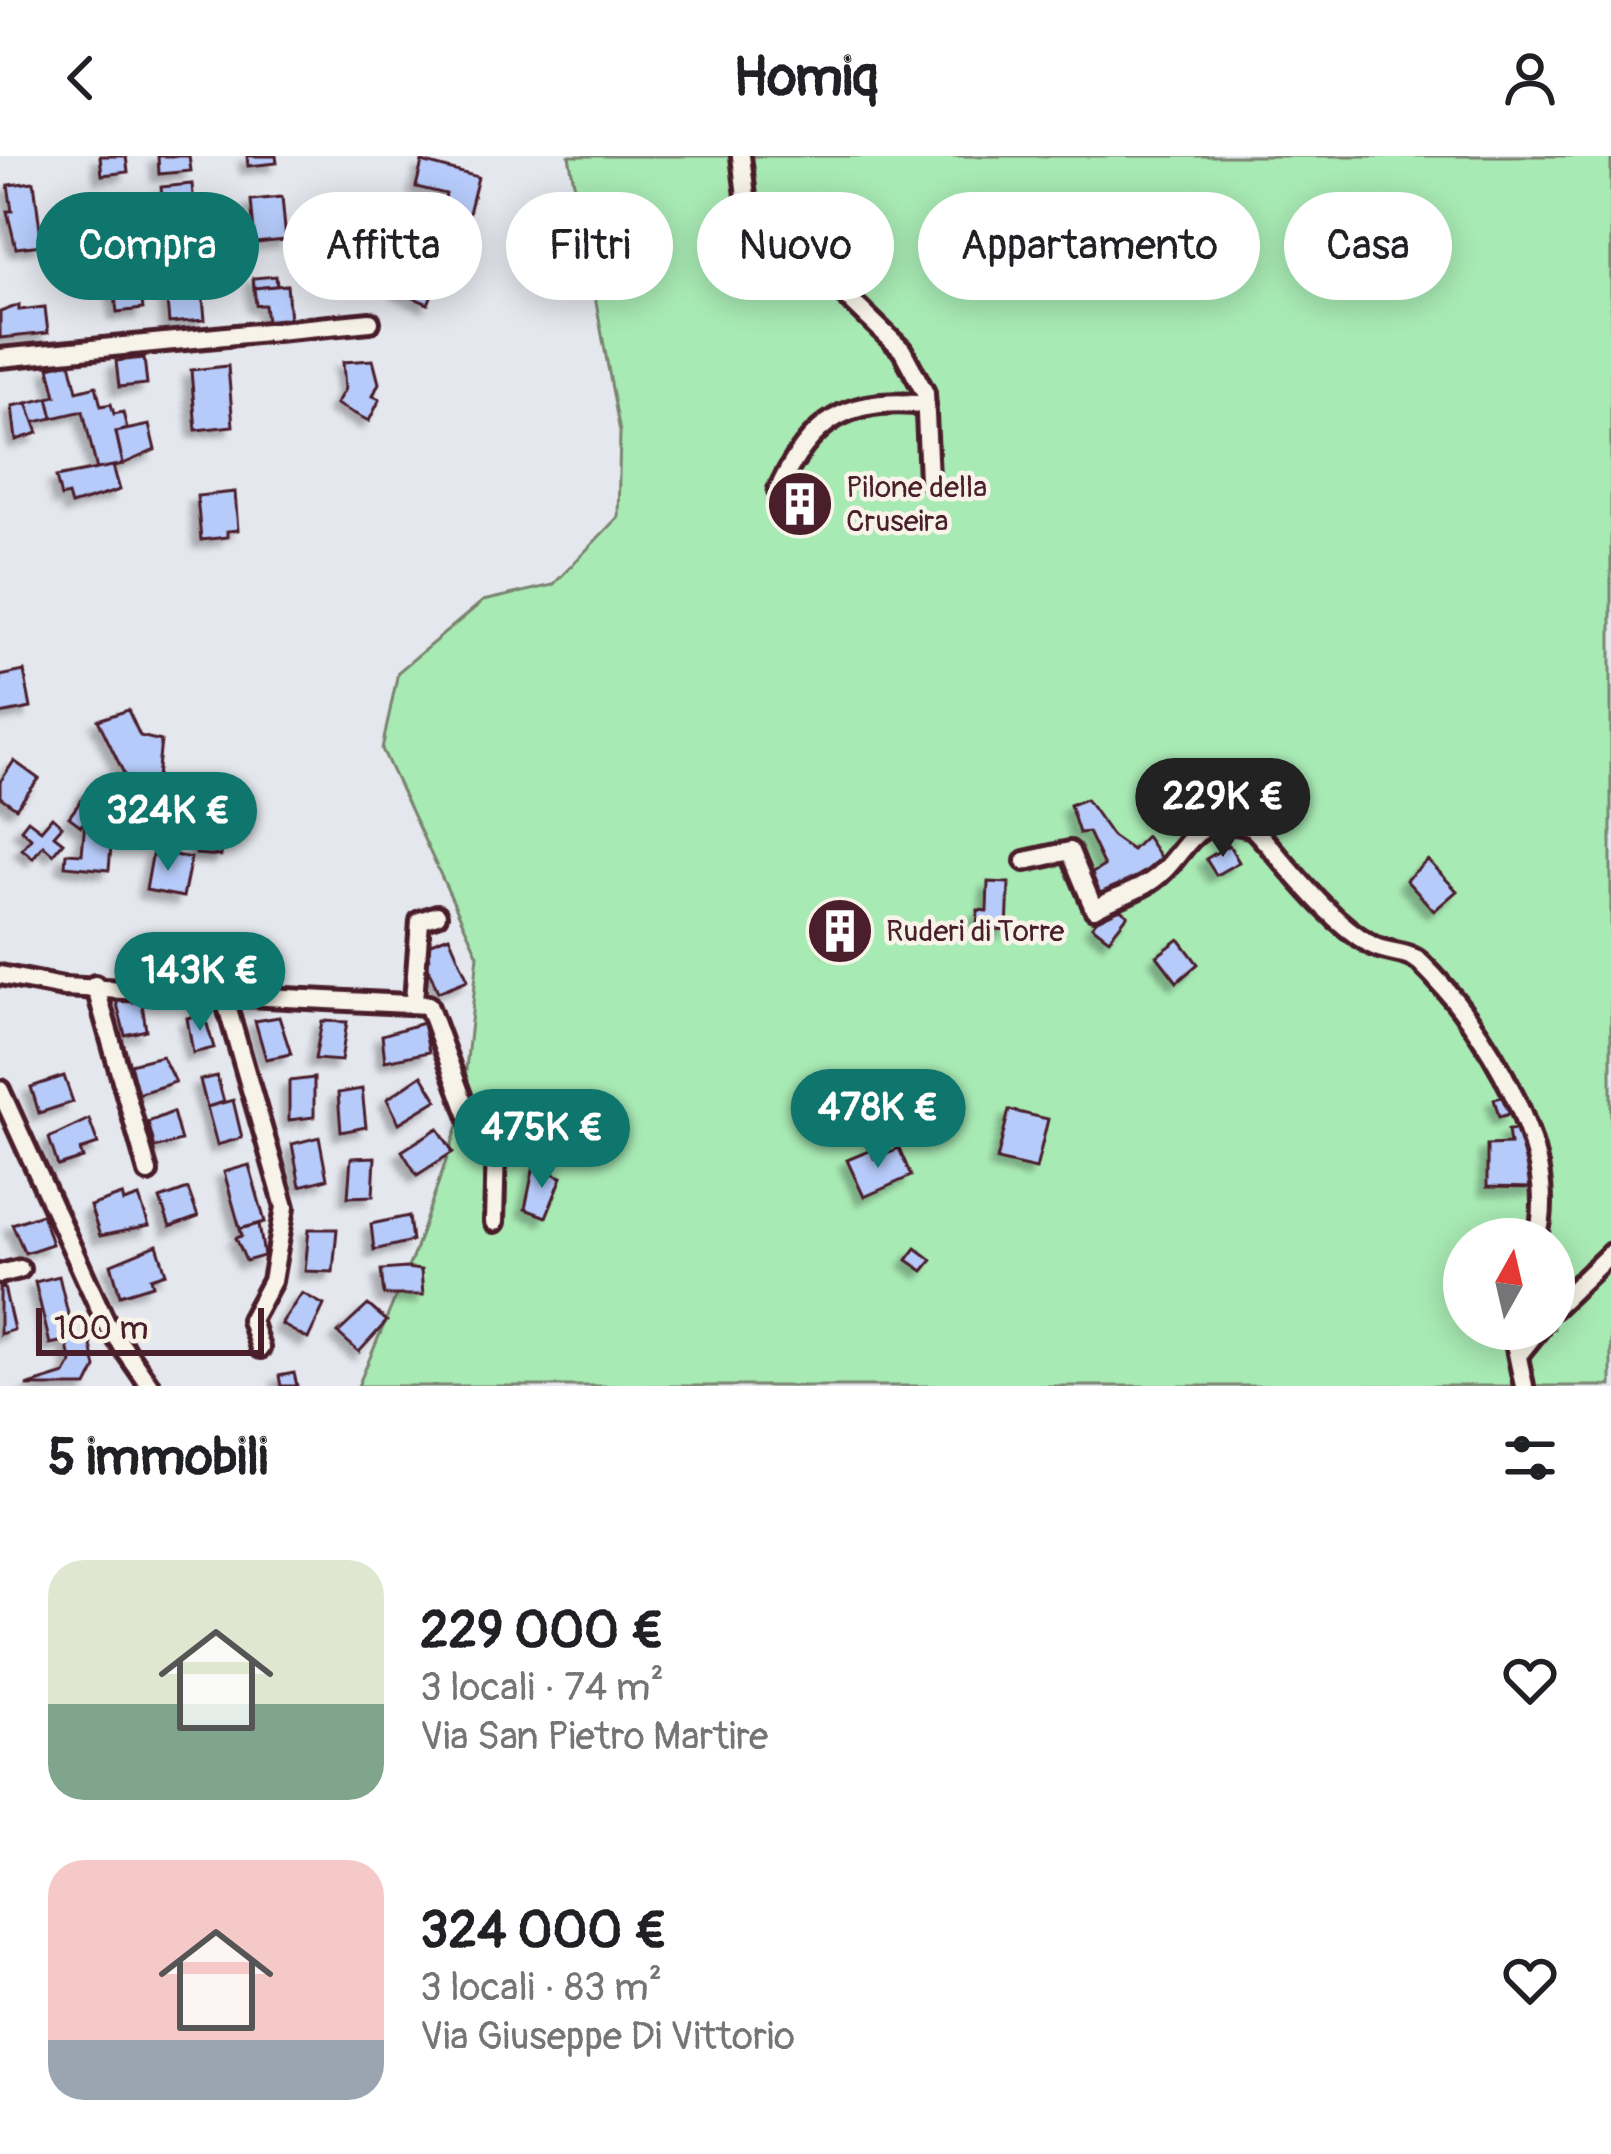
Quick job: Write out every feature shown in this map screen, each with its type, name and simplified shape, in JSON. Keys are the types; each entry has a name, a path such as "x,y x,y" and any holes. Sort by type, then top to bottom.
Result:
{"street":[{"path":"741,156 756,276 842,292 902,350 925,393 928,479"},
{"path":"0,358 370,322"},
{"path":"778,490 796,452 825,421 882,400 926,405"},
{"path":"1025,861 1070,851 1094,909 1149,884 1189,836 1201,829 1234,822 1253,828 1351,930 1373,946 1418,959 1472,1024 1534,1138 1545,1198 1541,1218"},
{"path":"414,1001 420,921 437,915"},
{"path":"0,975 24,983 224,996 414,1001 434,1012 470,1120 496,1147 494,1222"},
{"path":"95,985 148,1172"},
{"path":"224,996 285,1207 272,1281 251,1320 260,1348"},
{"path":"0,1090 106,1323 150,1386"},
{"path":"1575,1288 1611,1253"},
{"path":"0,1274 20,1269"},
{"path":"1518,1350 1524,1386"},
{"path":"1519,1354 1522,1350"}],"green space":[{"path":"569,156 1611,156 1611,1386 358,1386 415,1251 461,1117 478,955 382,749 398,672 483,601 553,585 618,517 620,432 596,300 673,300 673,192 576,192"}],"building":[{"path":"100,156 126,156 128,172 102,175"},
{"path":"158,156 189,156 191,171 159,174"},
{"path":"247,156 276,156 277,163 248,166"},
{"path":"422,162 478,177 474,192 416,187"},
{"path":"34,182 36,246 16,248 7,211 12,211 8,185"},
{"path":"192,184 193,192 161,192 161,187"},
{"path":"282,197 283,240 259,243 259,199"},
{"path":"276,276 277,286 259,288 259,277"},
{"path":"283,285 290,320 267,322 265,305 256,305 259,288"},
{"path":"116,300 142,300 143,309 117,312"},
{"path":"167,300 203,300 205,320 169,323"},
{"path":"19,305 19,310 45,307 48,333 0,338 0,312"},
{"path":"144,358 147,384 119,387 116,361"},
{"path":"373,360 379,383 373,396 380,399 369,421 336,404 345,389 343,362"},
{"path":"70,362 77,391 96,386 101,406 111,404 114,414 123,412 127,429 116,432 123,464 97,470 83,411 53,418 48,398 56,396 49,367"},
{"path":"228,366 233,426 196,430 191,370"},
{"path":"48,398 53,418 32,423 27,403"},
{"path":"27,403 38,433 16,440 12,406"},
{"path":"149,425 155,450 123,464 116,432"},
{"path":"113,466 120,490 71,505 68,495 61,497 56,477"},
{"path":"235,492 238,530 227,531 227,537 201,540 197,496"},
{"name":"Pilone della Cruseira","path":"790,492 812,494 810,516 788,514"},
{"path":"24,671 31,708 0,714 0,676"},
{"path":"128,710 140,736 161,741 156,787 128,782 98,720"},
{"path":"14,761 39,779 16,808 0,797 0,782"},
{"path":"1288,777 1297,795 1266,811 1257,794"},
{"path":"89,790 101,799 81,826 69,817"},
{"path":"1086,799 1112,836 1132,850 1146,836 1164,863 1142,883 1135,878 1100,903 1086,877 1104,866 1088,832 1079,833 1070,805"},
{"path":"52,817 62,826 54,835 63,842 53,854 43,845 33,858 22,849 31,838 21,829 28,820 41,830"},
{"path":"85,821 113,823 109,870 65,866 66,853 82,854"},
{"path":"197,838 222,840 221,856 196,854"},
{"path":"1229,845 1239,862 1216,875 1206,859"},
{"path":"153,851 191,858 183,897 146,890"},
{"path":"1428,860 1457,891 1434,911 1406,880"},
{"path":"988,882 1009,883 1007,930 977,928 978,910 987,911"},
{"path":"1111,902 1128,915 1109,939 1092,926"},
{"name":"Ruderi di Torre","path":"831,916 850,917 849,946 830,945"},
{"path":"449,936 468,980 438,992 420,947"},
{"path":"1179,939 1198,964 1177,982 1157,956"},
{"path":"141,997 146,1030 125,1035 116,1000"},
{"path":"204,1014 214,1048 193,1053 187,1018"},
{"path":"279,1017 291,1054 266,1059 255,1021"},
{"path":"322,1021 347,1022 341,1061 315,1059"},
{"path":"423,1023 429,1052 385,1061 382,1035"},
{"path":"162,1056 175,1082 138,1094 130,1064"},
{"path":"422,1075 437,1100 399,1123 387,1099"},
{"path":"64,1076 73,1102 39,1113 31,1087"},
{"path":"217,1076 224,1102 207,1107 200,1080"},
{"path":"314,1078 314,1117 289,1120 289,1081"},
{"path":"362,1089 366,1127 341,1132 338,1093"},
{"path":"1505,1096 1510,1114 1499,1117 1494,1099"},
{"path":"524,1098 527,1112 535,1110 541,1140 514,1145 500,1103"},
{"path":"233,1100 242,1138 217,1145 207,1107"},
{"path":"1009,1110 1048,1119 1036,1169 997,1160"},
{"path":"173,1112 181,1141 155,1148 148,1122"},
{"path":"89,1119 98,1144 80,1150 83,1158 58,1166 49,1138"},
{"path":"438,1128 453,1152 417,1175 402,1151"},
{"path":"1521,1129 1536,1188 1487,1187 1487,1145 1510,1144 1508,1130"},
{"path":"319,1137 327,1179 300,1186 292,1144"},
{"path":"899,1148 911,1176 864,1197 847,1160 871,1150 874,1158"},
{"path":"375,1157 373,1196 348,1197 351,1158"},
{"path":"249,1165 265,1222 240,1229 224,1172"},
{"path":"534,1166 562,1177 546,1217 525,1209"},
{"path":"188,1189 198,1217 170,1227 160,1199"},
{"path":"122,1195 124,1202 139,1197 149,1226 100,1236 90,1206"},
{"path":"42,1214 52,1244 25,1253 12,1224"},
{"path":"409,1216 412,1241 374,1250 371,1224"},
{"path":"259,1224 264,1256 246,1261 236,1238 242,1236 240,1229"},
{"path":"309,1229 337,1229 333,1272 305,1271"},
{"path":"157,1245 166,1273 151,1278 153,1285 120,1295 111,1264"},
{"path":"916,1248 932,1260 923,1271 907,1260"},
{"path":"381,1270 421,1270 423,1295 384,1295"},
{"path":"59,1276 74,1339 50,1344 35,1282"},
{"path":"4,1287 14,1330 0,1334 0,1288"},
{"path":"302,1293 324,1305 308,1339 281,1324"},
{"path":"368,1305 387,1321 359,1352 338,1333"},
{"path":"89,1336 96,1368 87,1386 26,1386 65,1374 71,1363 66,1341"},
{"path":"294,1373 297,1386 281,1386 279,1376"}],"waterway":[{"path":"0,1112 60,1243"},
{"path":"128,1369 139,1386"}],"place":[{"name":"Pilone della Cruseira","path":"800,504"},
{"name":"Ruderi di Torre","path":"840,931"}]}
